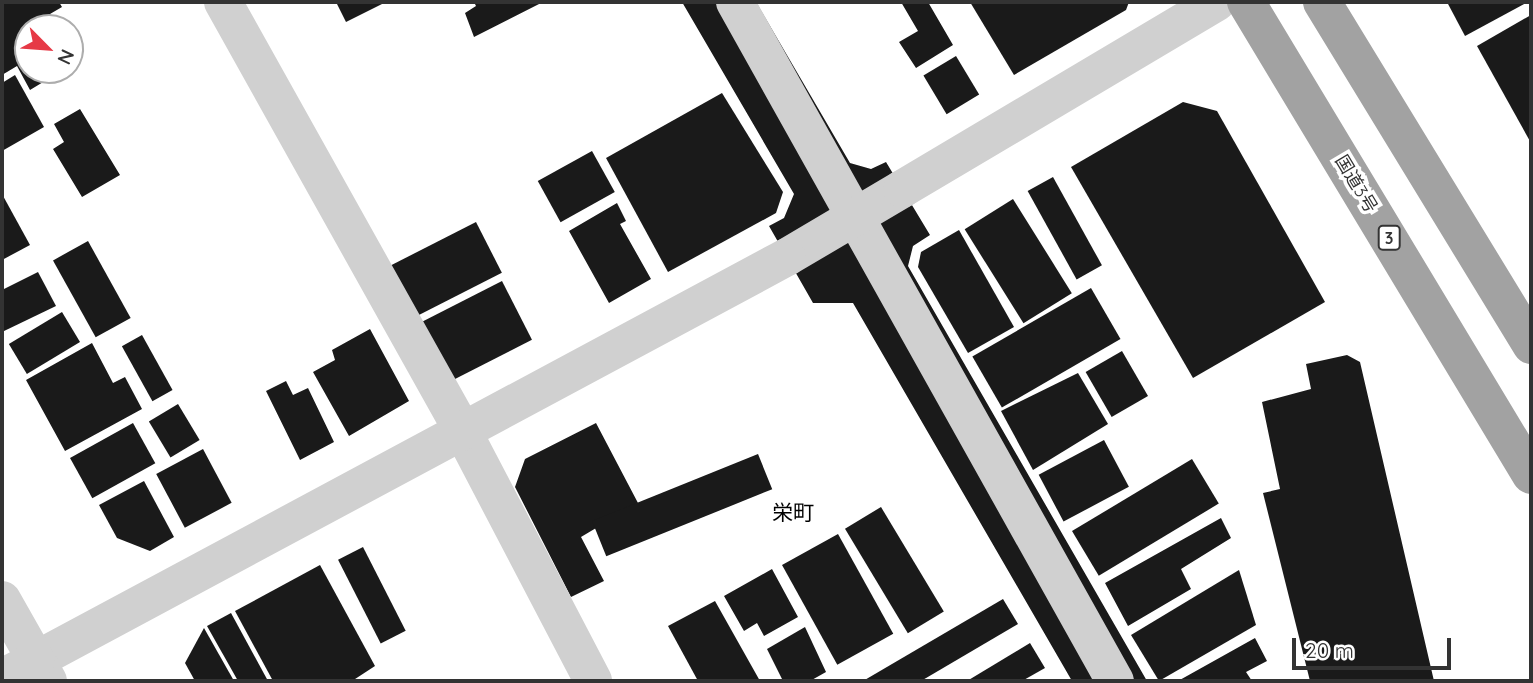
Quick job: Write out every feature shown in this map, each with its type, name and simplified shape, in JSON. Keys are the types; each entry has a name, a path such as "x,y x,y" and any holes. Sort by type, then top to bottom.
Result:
{"highway":[{"name":"国道3号","path":"1246,2 1531,475"},
{"path":"1322,2 1531,345"}],"street":[{"path":"223,2 463,430 593,681"},
{"path":"734,2 1115,681"},
{"path":"2,678 42,670 463,430 787,257 1217,2"},
{"path":"2,600 42,670"}],"building":[{"path":"2,2 59,2 62,7 50,14 14,14 14,68 2,75"},
{"path":"336,2 386,2 346,22"},
{"path":"474,2 543,2 474,37 465,13 476,6"},
{"path":"682,2 756,2 850,163 871,169 886,162 930,235 913,246 908,266 1147,681 1072,681 853,303 813,303 769,226 784,218 794,194"},
{"path":"901,2 928,2 953,45 916,68 899,42 918,31"},
{"path":"970,2 1129,2 1126,10 1014,75"},
{"path":"1447,2 1528,2 1465,36"},
{"path":"1531,15 1531,143 1477,46"},
{"path":"956,56 979,95 947,114 923,76"},
{"path":"14,76 14,84 20,84 44,127 2,151 2,83"},
{"path":"27,84 40,84 30,90"},
{"path":"722,93 783,192 776,213 668,272 606,158"},
{"path":"1183,102 1217,111 1325,302 1193,378 1071,167"},
{"path":"80,109 120,175 82,197 53,149 64,142 54,124"},
{"path":"592,151 615,192 561,222 538,181"},
{"path":"1053,177 1102,265 1077,279 1028,191"},
{"path":"2,194 30,245 2,260"},
{"path":"1013,199 1072,293 1023,323 965,229"},
{"path":"617,203 626,221 620,224 651,279 609,303 569,231"},
{"path":"476,222 502,273 410,320 384,269"},
{"path":"959,230 1014,327 968,353 918,267 921,252"},
{"path":"88,241 131,318 96,337 53,260"},
{"path":"38,272 56,306 2,332 2,290"},
{"path":"502,281 532,340 439,387 409,328"},
{"path":"1091,288 1120,339 1002,408 972,356"},
{"path":"62,312 80,342 27,374 9,344"},
{"path":"370,329 409,401 349,436 313,372 335,360 332,350"},
{"path":"142,335 173,390 152,401 122,346"},
{"path":"92,343 113,383 125,377 142,409 65,451 26,380"},
{"path":"1122,351 1148,396 1112,417 1086,372"},
{"path":"1347,355 1360,362 1434,681 1310,681 1263,493 1280,489 1262,402 1311,389 1306,364"},
{"path":"1078,373 1108,424 1033,470 1001,411"},
{"path":"286,381 293,395 308,388 334,442 300,460 266,391"},
{"path":"178,404 200,440 170,458 149,422"},
{"path":"133,423 155,463 92,498 70,458"},
{"path":"596,423 638,503 581,537 604,581 571,597 515,487 525,459"},
{"path":"1104,440 1129,487 1064,522 1039,475"},
{"path":"203,449 232,503 185,528 156,474"},
{"path":"758,454 772,489 606,556 592,521"},
{"path":"1192,459 1219,504 1099,576 1072,531"},
{"path":"144,481 174,537 150,551 117,538 99,505"},
{"path":"881,507 944,612 908,633 845,529"},
{"path":"1221,518 1231,538 1181,569 1191,589 1128,626 1105,583"},
{"path":"838,534 893,634 837,665 782,565"},
{"path":"363,547 406,631 381,643 338,560"},
{"path":"320,565 375,666 352,681 273,681 235,611"},
{"path":"772,569 798,617 764,636 757,623 744,631 724,596"},
{"path":"1239,570 1256,625 1159,681 1131,635"},
{"path":"1003,599 1018,624 921,681 863,681"},
{"path":"715,601 760,681 698,681 668,626"},
{"path":"231,613 268,681 238,681 207,626"},
{"path":"805,627 826,672 810,681 783,681 767,649"},
{"path":"204,628 234,681 195,681 185,663"},
{"path":"1255,638 1267,661 1246,672 1252,681 1178,681"},
{"path":"1030,643 1045,668 1022,681 967,681"}],"district":[{"name":"栄町","path":"793,512"}]}
